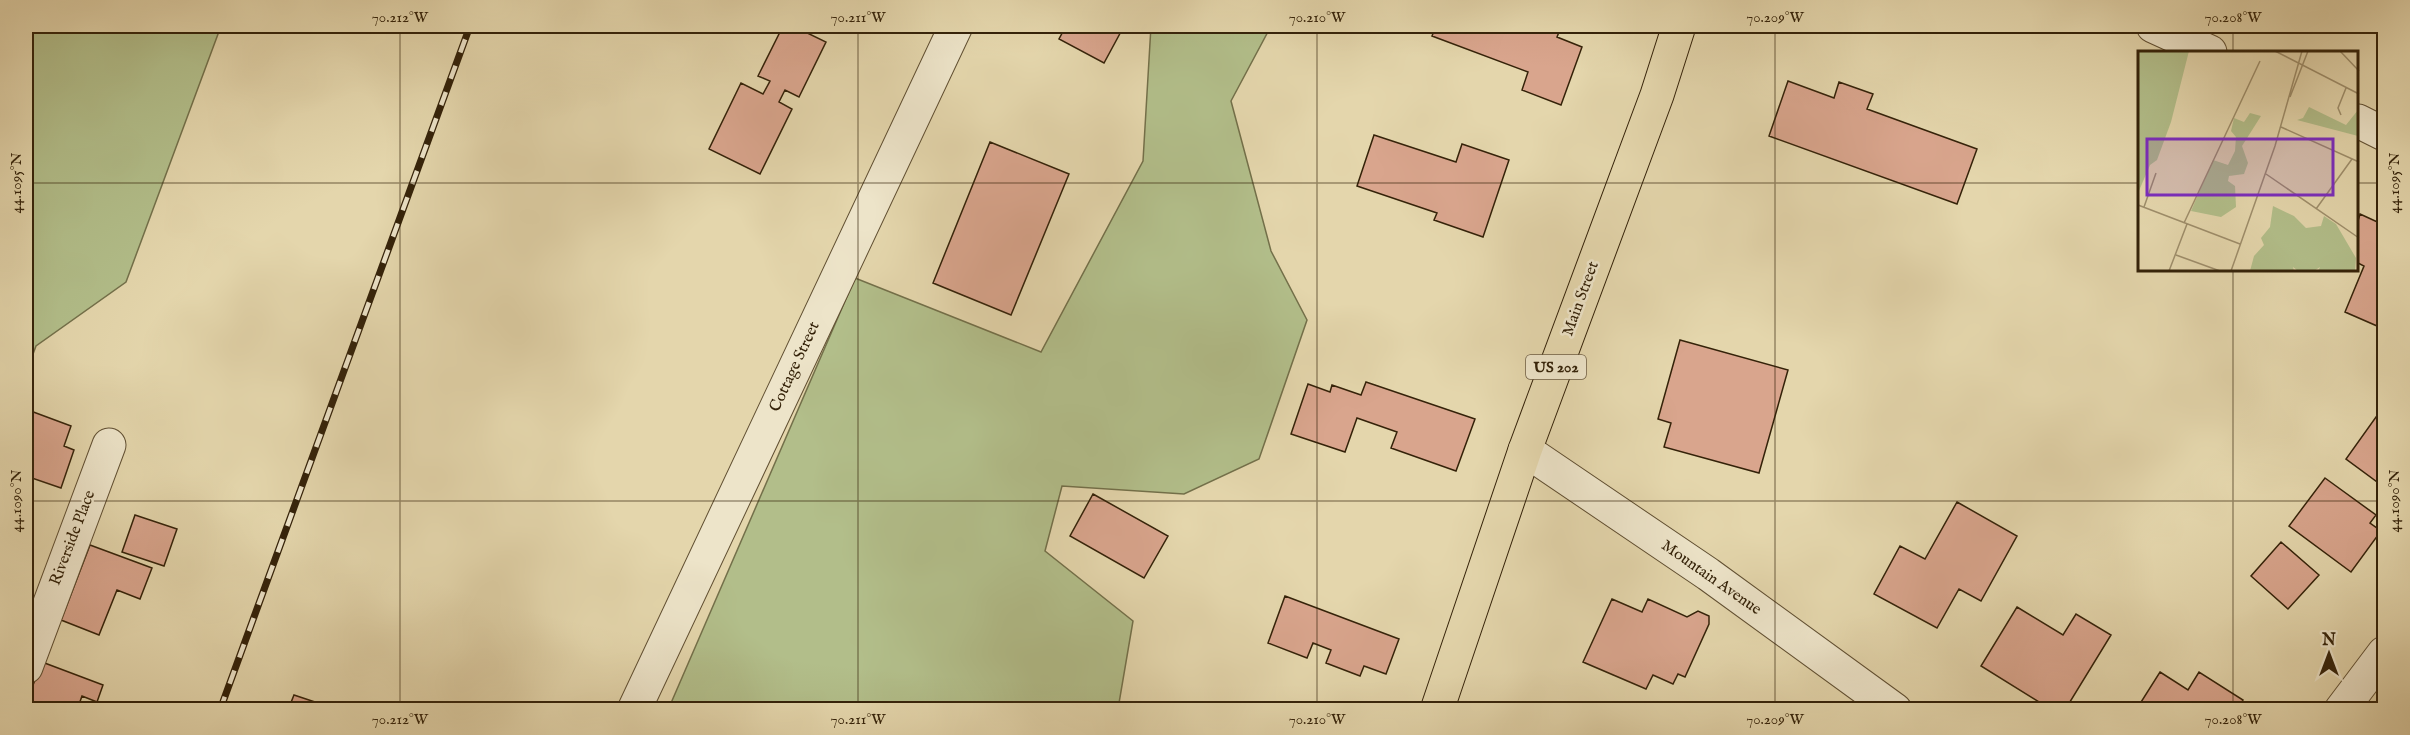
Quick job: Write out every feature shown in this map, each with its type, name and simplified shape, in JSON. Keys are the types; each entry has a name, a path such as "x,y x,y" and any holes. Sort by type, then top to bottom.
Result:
{"highway":[{"name":"Main Street","path":"1437,710 1525,450 1657,95 1678,26"}],"street":[{"name":"Cottage Street","path":"634,710 956,26"},
{"path":"2152,26 2208,51"},
{"path":"2359,121 2385,134"},
{"name":"Riverside Place","path":"26,667 109,445"},
{"name":"Mountain Avenue","path":"1525,450 1708,574 1895,710"},
{"path":"2341,710 2385,653"}],"green space":[{"path":"26,26 221,26 126,282 36,346 26,373"},
{"path":"1151,26 1271,26 1231,101 1271,251 1307,320 1259,459 1184,494 1062,486 1045,551 1133,621 1118,709 668,710 855,278 1041,352 1143,161"}],"building":[{"path":"783,26 793,26 826,42 799,97 785,90 779,102 792,109 760,174 709,149 741,83 763,94 770,81 758,76"},
{"path":"1066,26 1124,26 1104,63 1059,39"},
{"path":"1436,26 1561,27 1557,37 1582,47 1561,105 1522,90 1528,72 1432,36"},
{"path":"1788,81 1834,98 1839,82 1873,94 1867,109 1977,149 1957,204 1769,136"},
{"path":"1374,135 1456,162 1462,144 1509,160 1483,237 1434,220 1437,213 1357,186"},
{"path":"990,142 1069,174 1011,315 933,283"},
{"path":"2360,214 2384,225 2384,329 2345,312 2364,266 2359,264"},
{"path":"1680,340 1788,370 1759,473 1664,447 1671,423 1658,419"},
{"path":"1366,382 1475,419 1456,471 1391,448 1397,432 1357,418 1345,452 1291,434 1308,384 1330,392 1332,385 1361,395"},
{"path":"28,410 71,426 64,446 74,450 61,488 26,476"},
{"path":"2381,410 2384,412 2384,487 2346,459"},
{"path":"2325,478 2376,515 2370,523 2381,531 2351,572 2289,526"},
{"path":"1093,494 1168,536 1144,578 1070,536"},
{"path":"1957,502 2017,536 1981,601 1959,589 1937,628 1874,594 1900,546 1925,559"},
{"path":"135,515 177,529 164,566 122,552"},
{"path":"2281,542 2319,575 2288,609 2251,576"},
{"path":"90,545 152,568 140,599 117,590 99,635 61,620"},
{"path":"1285,596 1399,639 1386,674 1364,666 1360,676 1326,663 1331,650 1313,643 1307,658 1268,643"},
{"path":"1612,599 1642,612 1648,599 1687,617 1698,611 1709,616 1709,624 1685,677 1678,674 1673,684 1653,675 1646,689 1583,662"},
{"path":"2017,607 2063,635 2076,614 2111,635 2065,710 2052,710 1981,666"},
{"path":"42,662 103,685 97,702 82,696 77,710 41,710 26,703"},
{"path":"2160,672 2188,690 2199,672 2243,700 2237,710 2136,710"},
{"path":"294,695 336,709 288,710"}],"railway":[{"path":"220,710 470,26"}]}
